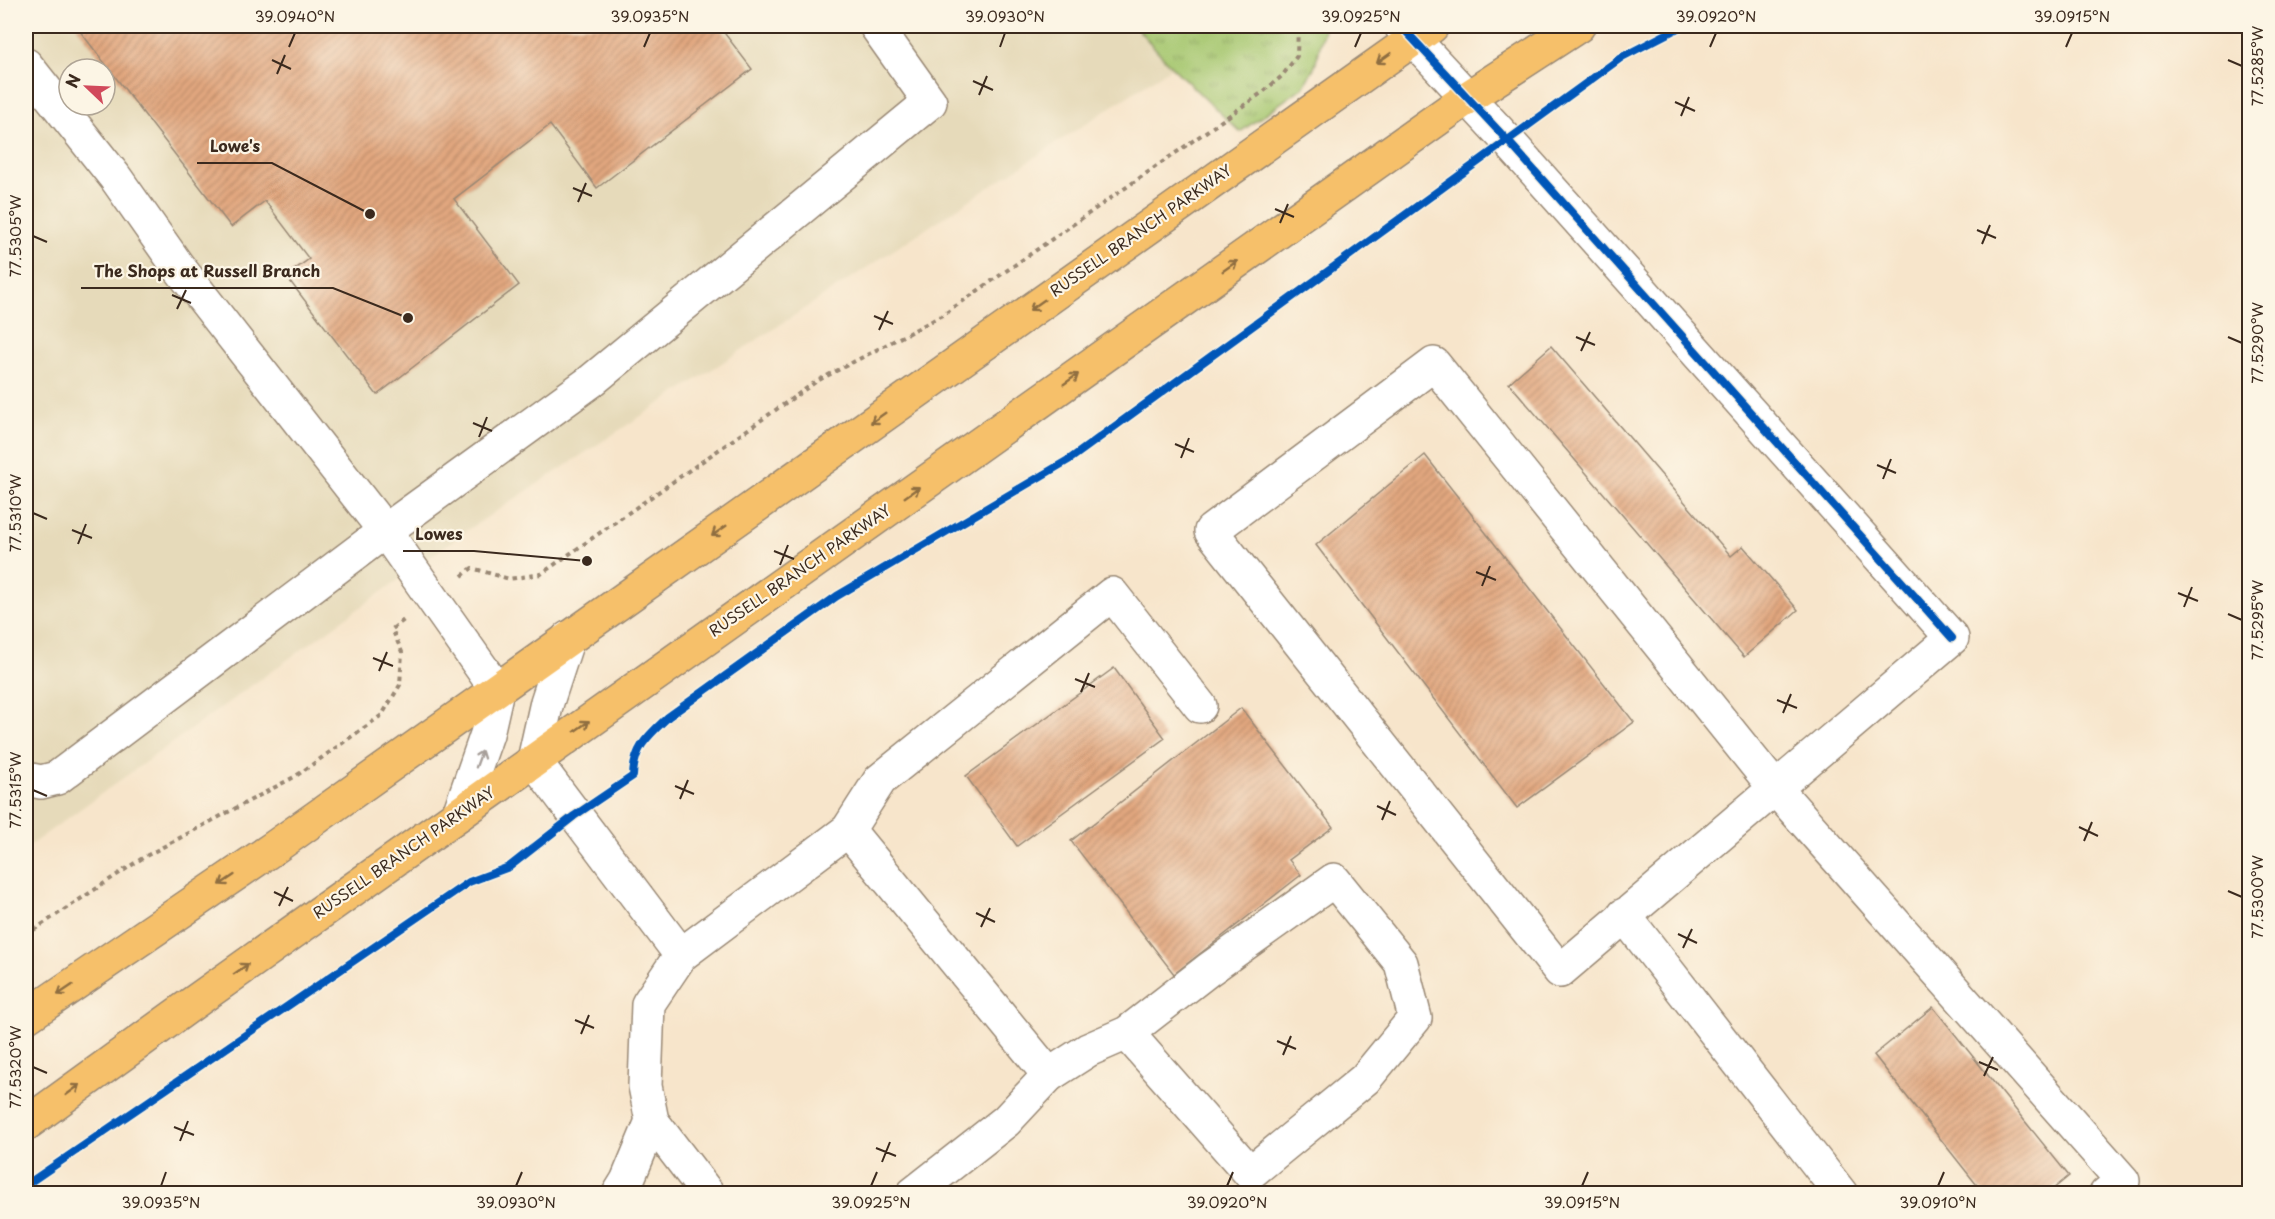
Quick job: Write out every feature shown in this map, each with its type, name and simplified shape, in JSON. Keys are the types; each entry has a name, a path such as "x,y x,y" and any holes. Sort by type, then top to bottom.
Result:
{"main road":[{"name":"RUSSELL BRANCH PARKWAY","path":"26,1124 459,813 1467,98 1578,26"},
{"name":"RUSSELL BRANCH PARKWAY","path":"26,1017 275,848 1415,30"}],"street":[{"path":"26,779 40,782 57,778 385,531 590,382 930,102 876,26"},
{"path":"1415,30 1467,98 1952,638 1775,788 1624,915 1560,971 1211,531 1434,364 1775,788 2124,1181 2106,1194"},
{"path":"27,71 116,177 177,265 385,531 497,690 487,734 459,813"},
{"path":"708,1194 651,1121 645,1086 648,1004 681,955 848,830 880,780 1112,594 1200,706"},
{"path":"568,638 547,702 534,760 681,955"},
{"path":"848,830 1049,1075"},
{"path":"913,1194 1006,1121 1049,1075 1088,1050 1127,1033 1208,970 1334,880 1401,963 1415,1018 1365,1078 1258,1183 1127,1033"},
{"path":"1624,915 1841,1194"},
{"path":"619,1194 627,1181 651,1121"}],"path":[{"path":"26,935 144,857 296,776 382,715 400,685 402,652 392,629 472,568 509,579 541,574 817,381 943,315 1263,92 1282,76 1297,56 1298,27 1301,26"},
{"path":"26,1185 469,882 509,867 574,816 633,776 634,760 647,737 677,711 837,596 1070,459 1622,57 1682,26"}],"shaded area":[{"path":"26,26 1135,26 1172,67 466,531 26,848"}],"green space":[{"path":"1135,26 1324,26 1324,29 1315,66 1303,87 1240,132 1172,67"}],"building":[{"path":"76,26 719,26 752,69 597,188 550,125 454,199 519,285 377,395 286,276 309,259 265,201 231,227 117,79 117,57 100,57"},
{"path":"1551,346 1731,556 1743,546 1798,610 1744,657 1509,383"},
{"path":"1425,455 1634,722 1517,808 1316,545"},
{"path":"1114,668 1165,738 1017,846 966,776"},
{"path":"1241,708 1333,827 1289,860 1301,875 1174,974 1071,841"},
{"path":"1933,1007 2069,1176 2047,1194 1984,1194 1874,1055"}],"cycle path":[{"path":"1401,26 1507,140 1952,638"},
{"path":"26,1185 469,882 509,867 574,816 633,776 636,757 643,743 668,717 837,596 1070,459 1622,57 1682,26"}],"place":[{"name":"Lowe's","path":"370,214"},
{"name":"The Shops at Russell Branch","path":"408,318"},
{"name":"Lowes","path":"587,561"}]}
